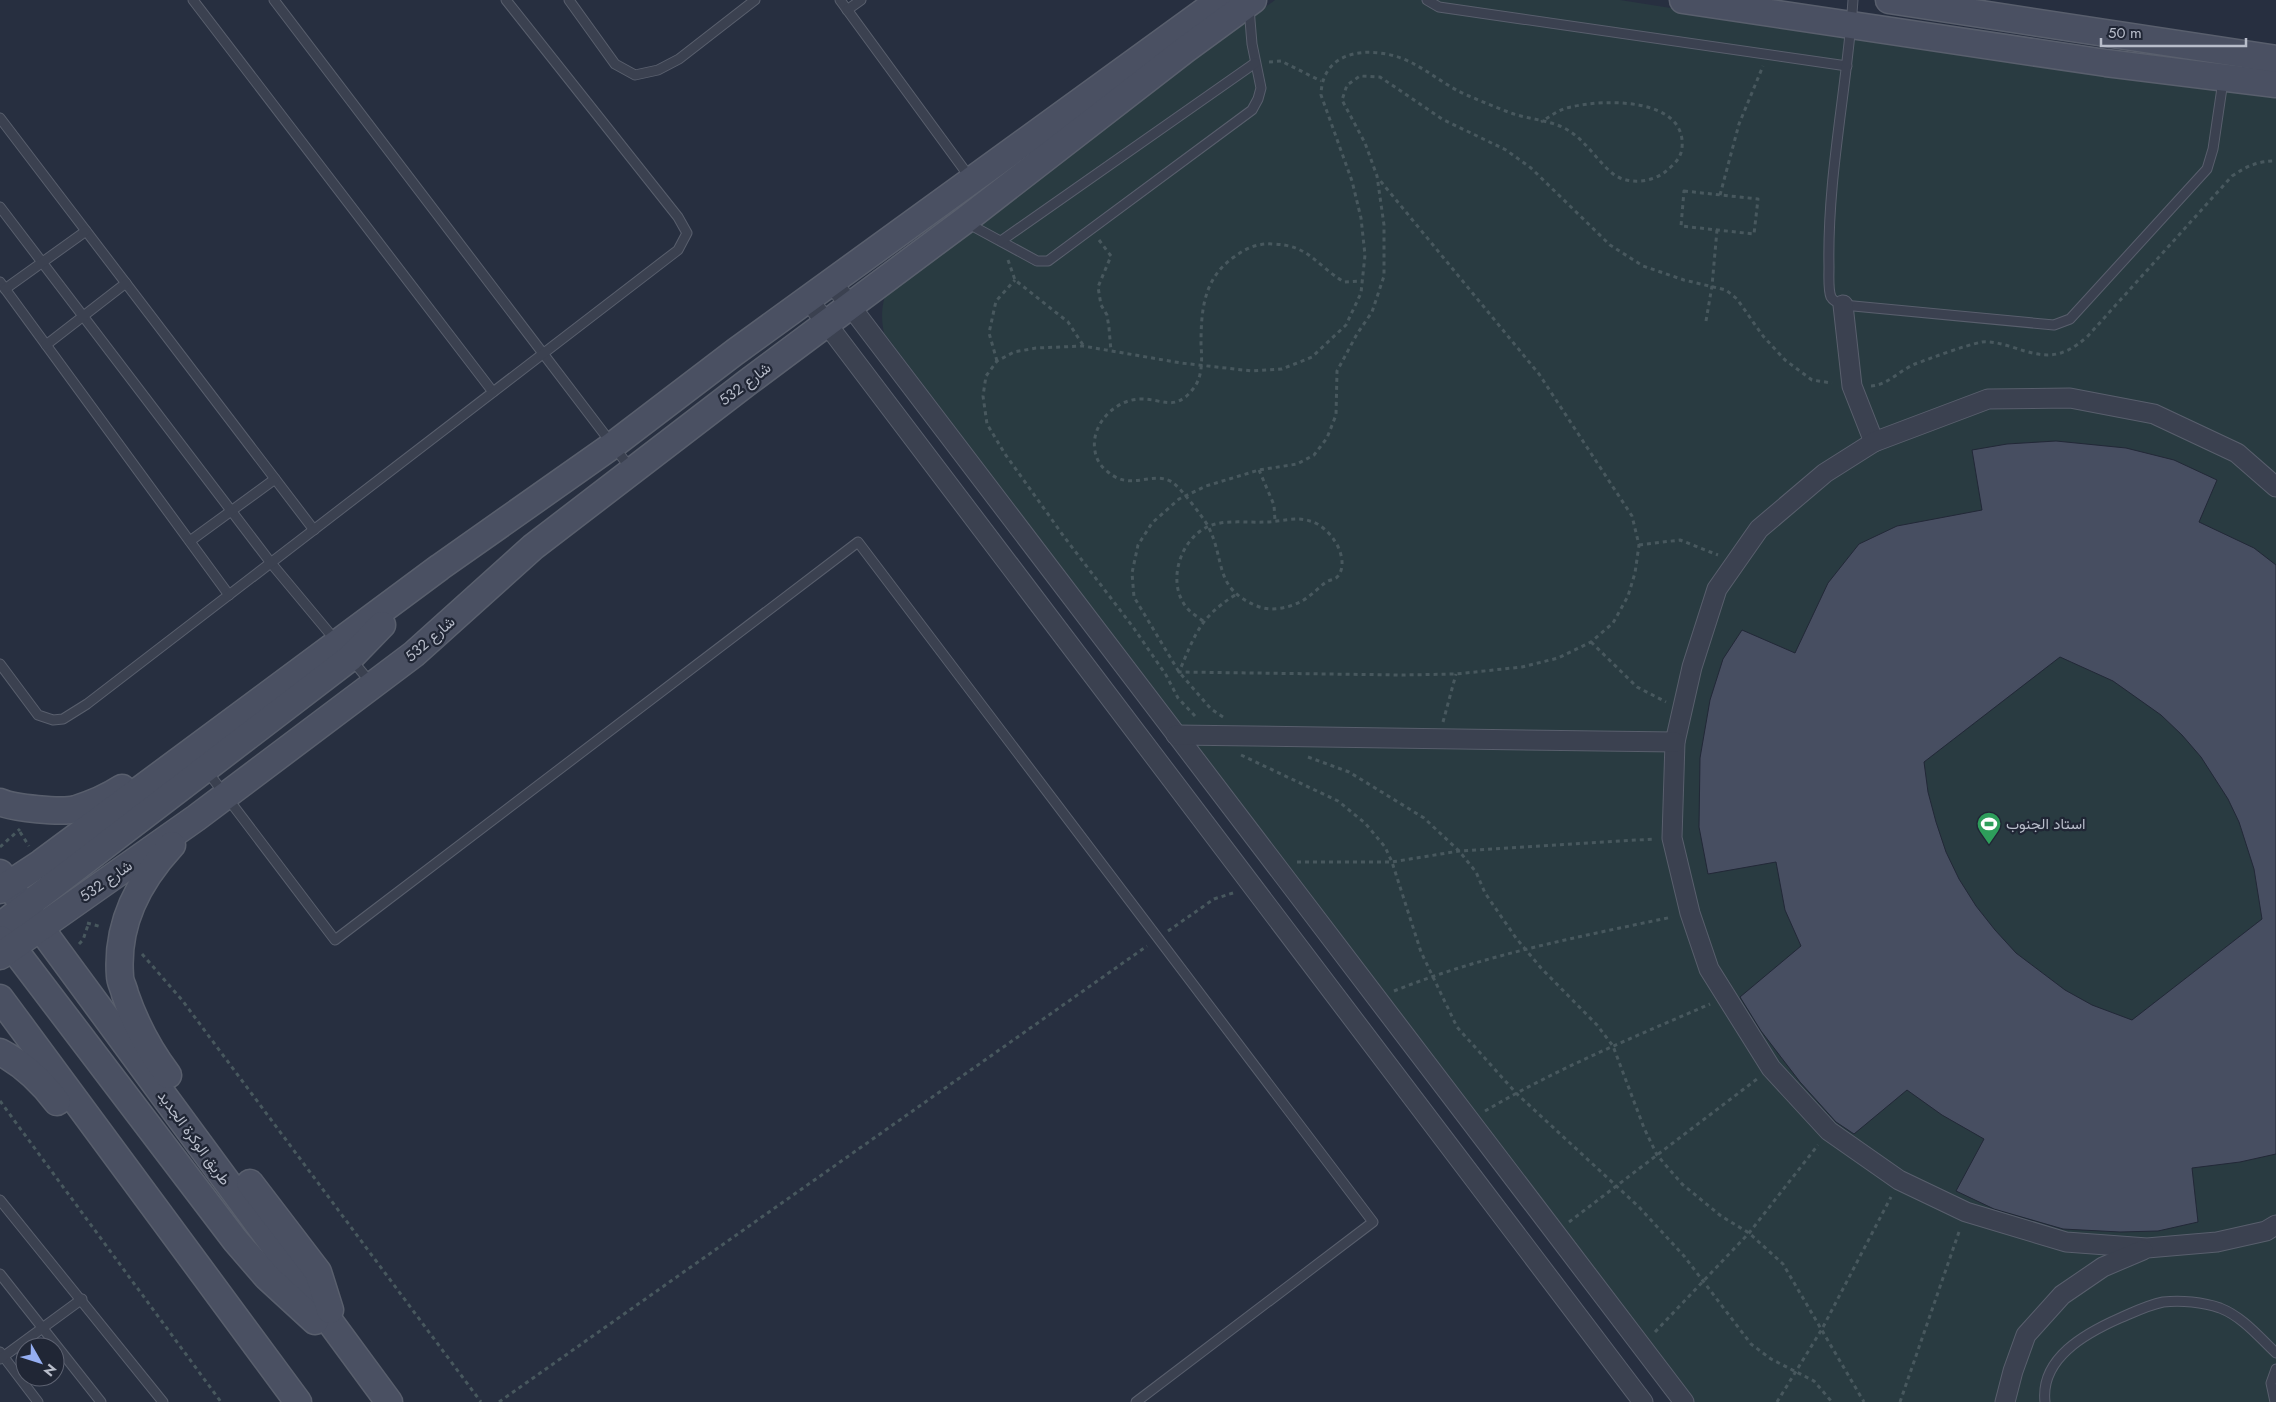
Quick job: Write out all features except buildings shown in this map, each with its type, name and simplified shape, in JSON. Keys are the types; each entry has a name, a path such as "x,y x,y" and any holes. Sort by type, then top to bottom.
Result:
{"street":[{"name":"شارع 532","path":"340,645 440,566 613,444 808,299 1220,0"},
{"path":"1683,0 2106,63 2276,84"},
{"path":"1889,0 2276,59"},
{"name":"شارع 532","path":"2,932 40,929 226,796 414,654 533,548 1250,1"},
{"path":"832,282 1684,1402"},
{"path":"808,299 828,322 1643,1402"},
{"path":"1844,305 1852,386 1874,442"},
{"path":"2276,487 2237,453 2154,414 2070,398 1988,399 1874,442 1825,473 1759,529 1717,589 1692,667 1675,742 1672,838 1690,914 1710,969 1772,1068 1829,1131 1899,1180 1966,1212 2066,1242 2147,1248 2217,1242 2266,1231 2276,1225"},
{"path":"2,932 25,907 205,770 456,538 504,520"},
{"path":"0,802 26,808 74,810 109,796 340,645"},
{"path":"340,645 49,857 3,882 2,932 235,1240 267,1277 362,1364"},
{"path":"1176,735 1675,742"},
{"path":"196,818 161,857 137,891 122,932 120,977 134,1019 158,1062 318,1272 339,1334"},
{"name":"طريق الوكرة الجديد","path":"3,882 25,907 389,1402"},
{"path":"0,998 298,1402"},
{"path":"0,1052 18,1062 48,1090 281,1402"},
{"path":"2005,1402 2013,1371 2026,1335 2062,1295 2103,1267 2147,1248"}],"lane":[{"path":"193,0 493,392"},
{"path":"274,0 633,471"},
{"path":"0,664 38,715 53,720 63,719 87,704 678,250 687,233 678,217 506,0"},
{"path":"569,0 615,64 635,75 658,70 679,58 755,0"},
{"path":"840,0 972,180"},
{"path":"847,10 861,0"},
{"path":"1427,0 1439,7 1847,66"},
{"path":"1853,0 1852,26 1837,137 1829,247 1831,296 1836,303 1844,305 2054,325 2070,319 2207,169 2213,149 2224,78"},
{"path":"964,221 1037,261 1048,261 1252,110 1258,100 1261,88 1252,44 1250,1"},
{"path":"1001,241 1256,63"},
{"path":"0,118 314,530"},
{"path":"0,207 271,563 373,685"},
{"path":"86,231 42,262 3,286 229,595"},
{"path":"46,345 126,283"},
{"path":"190,540 275,479"},
{"path":"205,770 335,940 858,542 1373,1222 1136,1402"},
{"path":"0,1200 82,1298 163,1402"},
{"path":"0,1274 101,1402"},
{"path":"38,1402 1,1356 82,1298"},
{"path":"2045,1402 2043,1389 2049,1371 2075,1342 2091,1330 2138,1310 2163,1302 2193,1302 2219,1308 2238,1317 2276,1353"},
{"path":"2275,1402 2271,1383 2276,1369"}],"path":[{"path":"1541,122 1558,111 1594,102 1641,104 1662,113 1674,123 1681,135 1682,150 1674,164 1661,175 1648,181 1631,181 1613,175 1588,146 1562,127 1541,122 1511,113 1454,90 1413,63 1378,52 1355,53 1337,60 1321,81 1320,95 1352,181 1361,218 1365,255 1361,293 1346,325 1312,357 1282,369 1252,371 1202,366 1083,346 1014,352 997,362 986,376 983,396 987,424 1005,454 1065,538 1133,626 1166,675 1178,698 1213,736 1246,759 1338,801 1365,824 1385,847 1392,862 1421,952 1457,1027 1516,1093 1640,1207 1704,1282 1751,1344 1795,1373 1814,1381 1832,1402"},
{"path":"1720,195 1739,124 1768,54"},
{"path":"1256,63 1281,61 1321,81"},
{"path":"1226,718 1211,709 1179,672 1134,597 1132,573 1138,545 1152,523 1179,499 1206,486 1259,470 1297,464 1314,455 1327,438 1336,415 1337,371 1357,334 1372,312 1384,276 1384,225 1377,176 1365,143 1342,100 1347,84 1360,76 1380,77 1442,119 1506,150 1532,168 1610,245 1643,266 1684,280 1726,290 1737,299 1763,336 1784,360 1812,380 1852,386 1879,385 1914,364 1982,342 1994,342 2034,354 2060,354 2074,348 2087,337 2232,176 2246,166 2262,161 2276,161"},
{"path":"1179,672 1402,675 1456,674 1522,666 1558,658 1591,642 1613,622 1628,596 1635,573 1639,545 1632,516 1539,374 1377,176"},
{"path":"1684,191 1720,195 1758,198 1754,234 1681,226 1684,191"},
{"path":"1092,230 1111,256 1098,287 1101,305 1107,315 1110,328 1111,351"},
{"path":"1706,321 1712,286 1717,230"},
{"path":"1001,241 1015,280 1068,322 1083,346"},
{"path":"1203,620 1187,608 1180,596 1178,564 1185,548 1196,534 1208,526 1297,518 1313,521 1334,538 1342,559 1341,571 1336,578 1327,581 1300,602 1284,608 1264,609 1235,595 1224,579 1208,526 1185,496 1169,481 1155,478 1136,482 1118,481 1102,468 1094,452 1094,434 1103,419 1117,405 1140,399 1160,403 1179,402 1194,388 1202,366 1201,332 1205,295 1220,266 1242,251 1262,244 1291,245 1306,253 1344,282 1362,281"},
{"path":"997,362 989,333 996,301 1015,280"},
{"path":"1259,470 1274,505 1275,521"},
{"path":"1639,545 1680,540 1707,550 1734,564"},
{"path":"1179,672 1203,620 1220,604 1235,595"},
{"path":"1591,642 1637,687 1682,711"},
{"path":"1438,739 1456,674"},
{"path":"1306,756 1349,772 1424,818 1459,851 1476,872 1485,893 1525,948 1541,968 1597,1025 1613,1046 1644,1128 1657,1155 1682,1184 1721,1216 1749,1233 1782,1264 1864,1402"},
{"path":"0,847 20,832"},
{"path":"1279,870 1292,862 1392,862 1459,851 1672,838"},
{"path":"499,1402 1214,899 1253,886"},
{"path":"73,905 88,924 122,932 182,1000 481,1402"},
{"path":"1376,998 1432,975 1525,948 1690,914"},
{"path":"1470,1120 1516,1093 1613,1046 1726,997"},
{"path":"1555,1233 1772,1068"},
{"path":"0,1101 221,1402"},
{"path":"1641,1346 1749,1233 1829,1131"},
{"path":"1777,1402 1822,1329 1899,1180"},
{"path":"1900,1402 1966,1212"}],"shaded area":[{"path":"1275,0 1620,0 1874,40 2276,84 2276,1402 1689,1402 884,333 883,306 892,280"}],"place":[{"name":"استاد الجنوب","path":"1989,845"}]}
